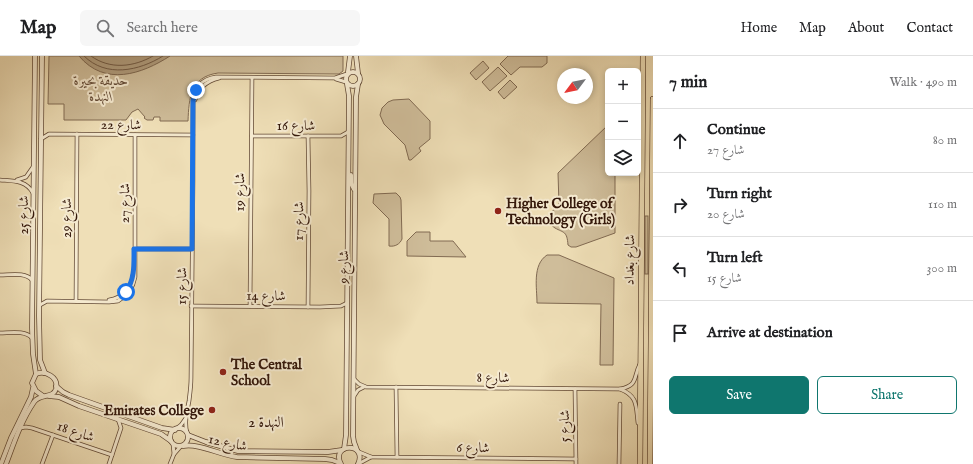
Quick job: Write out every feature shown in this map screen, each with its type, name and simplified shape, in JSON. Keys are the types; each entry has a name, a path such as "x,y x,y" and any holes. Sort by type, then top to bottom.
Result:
{"main road":[{"name":"شارع بغداد","path":"640,464 643,56"},
{"name":"شارع بغداد","path":"650,464 653,99"}],"street":[{"name":"شارع 25","path":"35,56 32,339 36,374"},
{"name":"شارع 25","path":"42,56 40,360 45,373"},
{"path":"350,56 346,83 351,86 358,84 360,80 356,56"},
{"path":"348,73 353,71 358,73"},
{"name":"شارع 15","path":"188,434 186,428 186,418 190,386 193,106 196,95 201,87 209,81 222,77 335,78 348,73"},
{"name":"شارع 19","path":"250,306 252,78"},
{"name":"شارع 15","path":"335,78 346,83"},
{"name":"شارع 9","path":"341,464 339,458 343,449 346,435 349,93 346,83"},
{"name":"شارع 9","path":"358,84 356,97 353,378 353,439 360,456 358,464"},
{"path":"41,128 49,134"},
{"path":"341,136 349,131"},
{"name":"شارع 22","path":"41,138 49,134 193,135"},
{"name":"شارع 29","path":"76,301 77,134"},
{"name":"شارع 27","path":"40,298 47,301 101,302 116,299 126,292 131,284 134,271 135,135"},
{"name":"شارع 16","path":"252,136 341,136"},
{"name":"شارع 17","path":"308,136 308,307"},
{"path":"341,136 346,138 349,142"},
{"path":"15,181 28,176 34,164"},
{"path":"349,165 352,185 355,190"},
{"path":"0,180 15,181 28,185 34,195"},
{"path":"134,249 192,249"},
{"path":"0,275 24,275 33,269"},
{"path":"24,275 33,281"},
{"path":"40,306 47,301"},
{"name":"شارع 14","path":"191,306 308,307 341,306 347,303"},
{"path":"341,306 347,310"},
{"path":"651,313 653,306"},
{"path":"24,333 32,328"},
{"path":"0,333 24,333 29,335 32,339"},
{"path":"620,389 626,388 632,384 635,380 640,364"},
{"path":"1,464 11,438 31,397 33,388 32,381 36,374 45,373 53,377 56,386 69,395 162,428 184,430 188,434 187,442 173,456 170,464"},
{"path":"353,378 359,384 366,387"},
{"path":"48,396 54,392 56,386"},
{"path":"353,396 358,390 366,387"},
{"name":"شارع 8","path":"366,387 620,389"},
{"path":"396,387 397,457"},
{"path":"33,388 37,393 43,396 59,397 118,420 160,434 172,442 182,446"},
{"name":"شارع 5","path":"575,389 576,464"},
{"path":"620,389 630,393 635,400 640,436"},
{"path":"6,464 20,428 34,401 43,396"},
{"path":"619,464 620,404"},
{"path":"650,411 653,405"},
{"path":"173,456 171,435 186,418"},
{"name":"شارع 18","path":"24,420 32,428"},
{"path":"109,464 121,428 118,420"},
{"path":"121,428 129,423"},
{"name":"شارع 18","path":"20,428 32,428 112,455"},
{"name":"شارع 12","path":"188,434 206,442 238,451 328,452 352,448 358,451"},
{"path":"42,464 54,435"},
{"name":"شارع 12","path":"182,446 194,445 237,458 325,459 341,464"},
{"name":"شارع 6","path":"358,451 371,457 576,459"},
{"name":"شارع 6","path":"358,464 371,457"},
{"path":"498,458 498,464"}],"green space":[{"name":"حديقة بحيرة النهدة","path":"49,56 343,56 343,71 339,74 218,73 209,75 196,84 193,90 189,104 188,121 160,121 160,117 154,117 153,120 147,120 138,109 132,112 126,120 64,120 64,104 48,104"},
{"path":"508,56 547,56 547,63 542,67 520,67 511,75 500,64"},
{"path":"483,61 489,68 476,80 470,73"},
{"path":"498,67 507,76 490,91 482,82"},
{"path":"510,80 517,87 504,99 498,92"},
{"path":"409,99 430,121 430,139 419,148 421,151 411,160 409,160 405,145 384,124 380,115 382,108 388,102 393,100"},
{"path":"605,128 605,176 615,176 615,233 576,247 571,247 568,245 566,235 554,227 546,217 559,205 558,173"},
{"path":"396,193 401,200 402,239 397,245 389,246 389,219 373,203 374,194"},
{"path":"645,216 648,216 648,274 645,274"},
{"path":"416,232 430,232 430,241 453,241 466,257 407,256 407,241"},
{"path":"547,255 559,255 614,278 613,365 600,365 601,304 537,303 537,271 542,259"}],"water":[{"path":"79,56 170,56 148,68 136,72 112,74 100,72 89,66"}],"place":[{"name":"Higher College of Technology (Girls)","path":"498,211"},
{"name":"The Central School","path":"223,372"},
{"name":"Emirates College","path":"212,410"}],"district":[{"name":"النهدة 2","path":"266,422"}],"route":[{"path":"126,292 130,287 134,271 134,249 192,249 193,101 196,90"}]}
